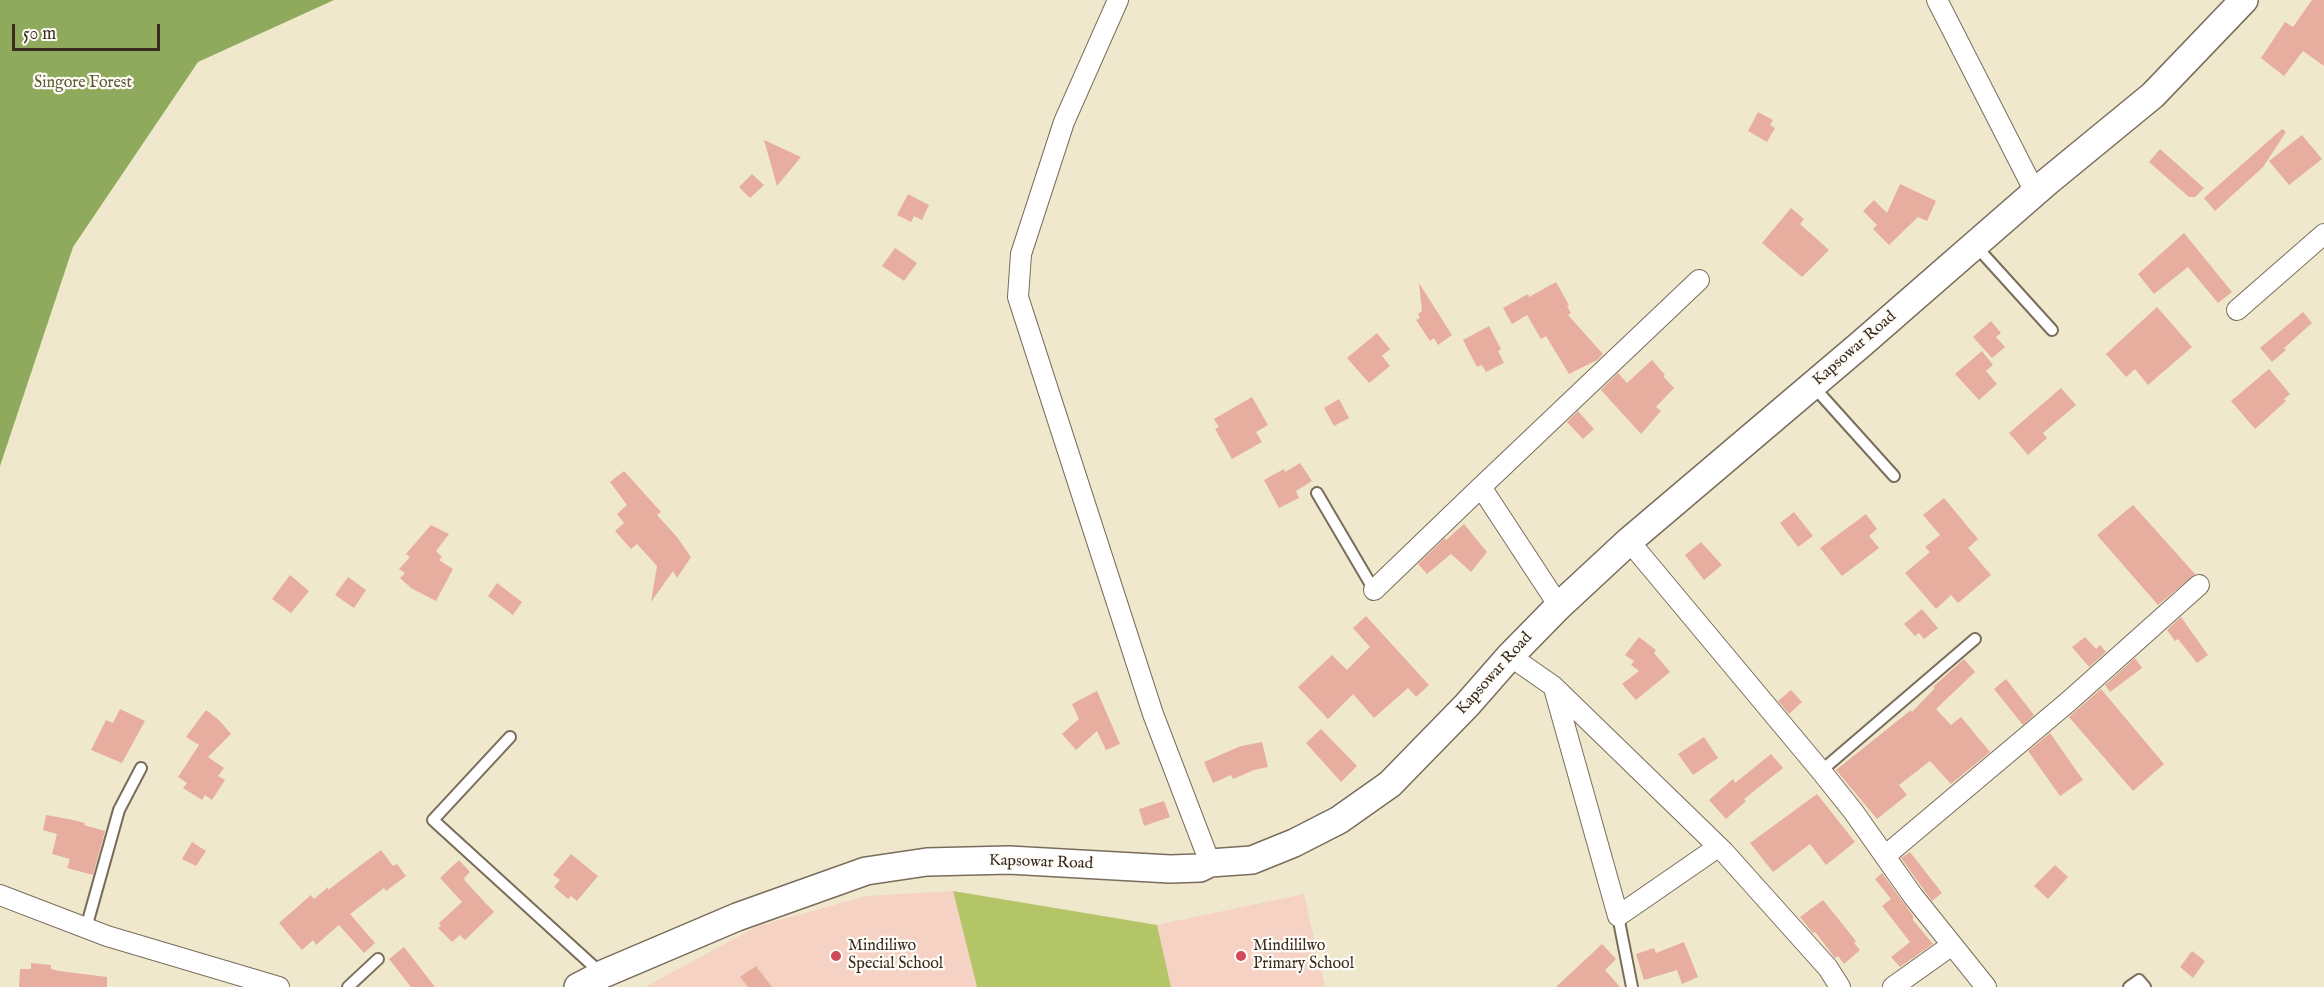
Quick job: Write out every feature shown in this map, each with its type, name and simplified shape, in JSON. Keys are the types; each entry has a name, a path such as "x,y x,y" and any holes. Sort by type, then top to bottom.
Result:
{"main road":[{"name":"Kapsowar Road","path":"578,987 603,974 737,917 866,871 927,862 1009,860 1170,869 1200,868 1209,863 1252,860 1294,843 1339,820 1390,784 1559,606 1629,541 1813,386 2036,192 2153,95 2244,0"}],"street":[{"path":"1118,0 1064,122 1021,254 1018,297 1154,714 1209,863"},
{"path":"1937,0 2036,192"},
{"path":"2237,310 2324,234"},
{"path":"1374,590 1699,280"},
{"path":"1481,487 1559,606"},
{"path":"1629,541 1821,771 1986,987"},
{"path":"1885,856 2068,702 2199,585"},
{"path":"1510,656 1553,686 1718,847 1828,968 1840,987"},
{"path":"1553,686 1618,916 1718,847"},
{"path":"0,895 107,936 279,987"},
{"path":"1893,987 1952,945"}],"lane":[{"path":"1975,245 2052,330"},
{"path":"1813,386 1894,476"},
{"path":"1317,493 1374,590"},
{"path":"1821,771 1975,639"},
{"path":"510,737 433,820 603,974"},
{"path":"86,928 119,810 141,768"},
{"path":"1618,916 1632,987"},
{"path":"348,987 378,959"},
{"path":"2129,987 2139,980 2145,987"}],"shaded area":[{"name":"Mindiliwo Special School","path":"953,891 977,987 645,987 758,926 866,896"},
{"name":"Mindililwo Primary School","path":"1304,894 1325,987 1171,987 1157,925"}],"green space":[{"name":"Singore Forest","path":"0,0 334,0 198,62 73,247 0,466"},
{"path":"953,891 1157,925 1171,987 977,987"}],"building":[{"path":"2312,0 2324,0 2324,66 2303,51 2284,76 2261,58 2285,22 2293,27"},
{"path":"1758,112 1773,120 1770,125 1775,128 1767,142 1748,131"},
{"path":"2282,129 2286,132 2263,167 2215,211 2204,198"},
{"path":"2302,135 2322,159 2289,185 2269,161"},
{"path":"764,140 801,157 777,186"},
{"path":"2160,149 2204,188 2195,197 2189,197 2149,162"},
{"path":"752,174 764,185 750,198 739,187"},
{"path":"1900,184 1936,201 1927,221 1918,217 1889,245 1873,229 1877,225 1863,211 1874,200 1887,213"},
{"path":"908,194 929,205 922,220 914,216 911,222 897,215"},
{"path":"1791,208 1804,219 1800,224 1829,250 1802,277 1762,243"},
{"path":"2184,233 2232,292 2218,303 2188,267 2154,294 2138,274"},
{"path":"895,248 917,263 904,281 882,266"},
{"path":"1556,282 1569,305 1567,306 1571,313 1568,315 1603,354 1597,360 1569,374 1546,336 1541,339 1527,315 1512,324 1503,308"},
{"path":"1419,283 1452,335 1438,345 1434,338 1430,341 1416,320 1420,318 1418,314 1422,311"},
{"path":"2157,307 2192,347 2148,385 2135,369 2126,377 2106,354"},
{"path":"2303,312 2312,323 2272,362 2260,348"},
{"path":"1991,321 2001,333 1996,337 2005,347 1992,358 1973,337"},
{"path":"1489,326 1501,349 1498,351 1504,363 1486,372 1482,365 1477,367 1463,340"},
{"path":"1377,333 1390,349 1382,356 1390,366 1369,383 1347,358"},
{"path":"1982,351 1993,365 1986,371 1997,384 1979,400 1955,374"},
{"path":"1652,360 1674,388 1656,407 1661,411 1641,434 1601,390 1618,373 1627,383"},
{"path":"2269,369 2290,394 2284,399 2286,401 2255,429 2231,401"},
{"path":"2061,388 2076,405 2043,433 2047,438 2028,455 2009,433"},
{"path":"1252,397 1268,425 1256,432 1262,442 1232,459 1215,429 1219,427 1214,419"},
{"path":"1339,399 1349,418 1334,426 1324,408"},
{"path":"1578,411 1594,429 1583,439 1567,422"},
{"path":"1300,463 1312,481 1296,491 1299,498 1279,508 1264,480"},
{"path":"624,471 661,512 657,515 691,557 677,578 673,571 651,602 657,566 637,544 631,549 615,531 624,523 617,514 627,505 610,482"},
{"path":"1944,498 1978,539 1968,548 1991,575 1958,603 1951,595 1936,609 1905,573 1930,552 1925,547 1940,535 1923,515"},
{"path":"2133,505 2195,574 2158,605 2097,535"},
{"path":"1794,512 1813,536 1798,547 1780,523"},
{"path":"1866,514 1877,529 1869,536 1879,548 1842,576 1820,548"},
{"path":"1464,524 1487,552 1471,572 1451,554 1427,574 1418,564 1445,538 1446,540"},
{"path":"431,525 449,534 436,551 442,557 439,560 453,569 436,601 411,588 400,578 405,573 399,569 410,557 406,554"},
{"path":"1701,542 1722,565 1704,580 1685,555"},
{"path":"290,575 309,591 291,613 272,599"},
{"path":"348,577 366,590 354,608 335,595"},
{"path":"497,583 522,602 513,615 488,596"},
{"path":"1922,609 1938,628 1924,639 1919,633 1915,636 1904,624"},
{"path":"1366,616 1429,685 1416,697 1408,688 1374,718 1353,694 1328,719 1298,687 1332,655 1347,670 1370,647 1353,628"},
{"path":"2181,617 2208,655 2197,663 2178,639 2175,641 2167,630"},
{"path":"1639,637 1656,650 1654,653 1670,672 1636,700 1622,684 1639,671 1631,665 1634,661 1625,655"},
{"path":"2085,637 2096,649 2100,645 2106,652 2089,667 2072,647"},
{"path":"2135,658 2142,668 2110,692 2105,685"},
{"path":"1964,659 1975,672 1936,709 1951,725 1961,717 1990,752 1951,784 1930,761 1899,785 1907,795 1877,819 1836,770 1911,710 1912,712 1935,688 1933,687"},
{"path":"2006,679 2034,715 2023,725 1994,689"},
{"path":"2101,689 2164,764 2133,791 2069,717"},
{"path":"1791,690 1802,702 1789,714 1778,701"},
{"path":"1097,691 1120,744 1106,750 1097,731 1076,750 1062,734 1079,719 1072,704"},
{"path":"120,709 145,721 122,763 91,750 106,720 113,723"},
{"path":"206,710 231,734 208,757 224,768 218,776 225,780 212,800 205,795 202,800 183,788 187,783 178,777 199,745 186,737"},
{"path":"1321,729 1357,766 1341,782 1306,743"},
{"path":"2050,733 2083,780 2060,796 2028,751"},
{"path":"1704,737 1718,758 1693,775 1678,754"},
{"path":"1262,742 1268,767 1233,779 1231,775 1213,783 1204,762 1241,746"},
{"path":"1771,754 1783,768 1744,799 1746,801 1726,819 1709,800 1733,779 1735,783"},
{"path":"1817,794 1855,842 1826,865 1810,844 1773,872 1750,843"},
{"path":"1164,801 1170,817 1144,826 1139,809"},
{"path":"46,815 85,823 84,825 105,831 93,875 67,868 70,859 52,854 57,834 43,830"},
{"path":"192,842 206,851 196,866 182,859"},
{"path":"381,850 393,866 397,864 406,876 386,891 384,888 350,914 375,943 364,953 339,925 316,945 313,940 302,950 279,923 311,895 314,899 328,887 328,890"},
{"path":"1910,852 1942,893 1932,901 1901,858"},
{"path":"571,854 598,876 577,901 571,896 568,899 554,887 560,880 553,875"},
{"path":"459,860 470,872 464,878 465,881 494,912 465,940 460,935 452,942 438,928 441,926 439,923 462,902 440,878"},
{"path":"2055,865 2068,877 2048,899 2034,886"},
{"path":"1882,873 1913,916 1913,920 1933,944 1900,967 1891,957 1910,942 1882,906 1891,899 1875,879"},
{"path":"1823,900 1856,941 1854,943 1860,950 1844,964 1838,956 1835,958 1800,917"},
{"path":"1684,942 1698,977 1682,984 1677,970 1644,980 1636,954 1654,948 1656,953"},
{"path":"1602,944 1616,959 1605,970 1620,987 1556,987"},
{"path":"404,947 435,987 411,987 389,959"},
{"path":"2192,951 2205,961 2193,978 2180,967"},
{"path":"31,963 51,965 51,969 59,971 107,977 107,987 19,987 20,969 31,969"},
{"path":"756,966 772,987 748,987 740,977"}],"place":[{"name":"Mindiliwo Special School","path":"836,956"},
{"name":"Mindililwo Primary School","path":"1241,956"}]}
